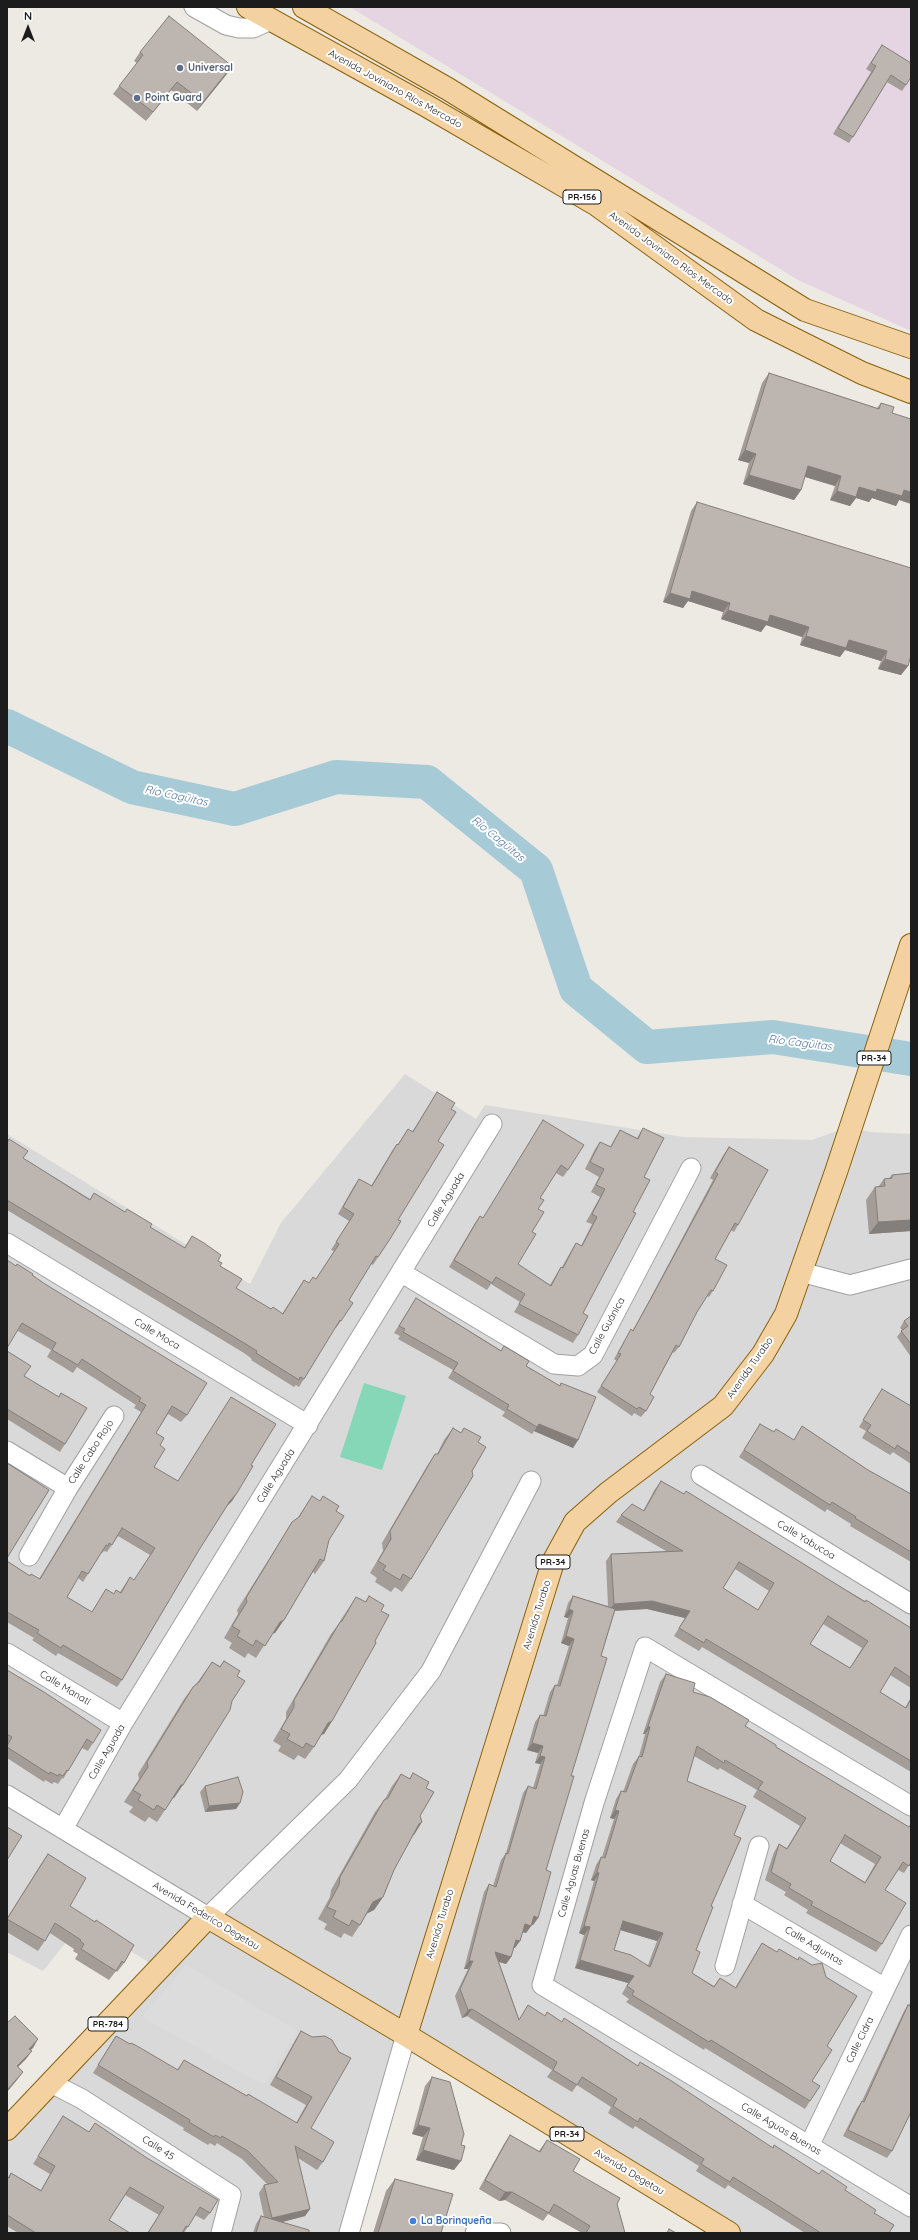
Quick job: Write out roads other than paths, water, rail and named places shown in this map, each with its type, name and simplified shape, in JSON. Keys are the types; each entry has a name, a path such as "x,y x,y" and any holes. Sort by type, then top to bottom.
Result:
{"main road":[{"name":"Avenida Joviniano Ríos Mercado","path":"248,7 425,105 597,205 756,320 862,373 911,392"},
{"name":"Avenida Joviniano Ríos Mercado","path":"304,7 448,89 805,310 911,347"},
{"name":"Avenida Turabo","path":"406,2035 553,1562 575,1522 608,1493 723,1406 767,1347 786,1314 836,1172 911,945"},
{"name":"Avenida Federico Degetau","path":"208,1917 406,2035"},
{"name":"PR-784","path":"7,2129 208,1917"},
{"name":"Avenida Degetau","path":"406,2035 728,2233"}],"street":[{"path":"194,7 226,25 239,28 254,28 271,20"},
{"name":"Calle Aguada","path":"63,1830 123,1723 402,1273 492,1124"},
{"name":"Calle Guánica","path":"402,1273 554,1364 578,1366 593,1355 691,1168"},
{"name":"Calle Moca","path":"7,1243 308,1425"},
{"path":"801,1272 850,1285 911,1269"},
{"name":"Calle Cabo Rojo","path":"29,1556 68,1488 114,1416"},
{"name":"Calle Cabo Rojo","path":"7,1451 68,1488"},
{"name":"Calle Yabucoa","path":"701,1476 911,1604"},
{"path":"208,1917 348,1780 431,1671 531,1481"},
{"name":"Calle Aguas Buenas","path":"911,1806 645,1647 594,1803 542,1985 911,2207"},
{"name":"Calle Manatí","path":"7,1653 123,1723"},
{"name":"Avenida Federico Degetau","path":"7,1795 208,1917"},
{"path":"725,1966 759,1846"},
{"name":"Calle Adjuntas","path":"742,1904 885,1988"},
{"name":"Calle Cidra","path":"809,2146 911,1935"},
{"name":"Avenida Turabo","path":"349,2233 406,2035"},
{"name":"Calle 45","path":"51,2083 82,2100 231,2195 221,2233"},
{"path":"475,2233 502,2233"}],"waterway":[{"name":"Río Cagüitas","path":"7,726 132,787 235,809 336,777 427,782 536,870 576,989 647,1047 773,1037 911,1059"}],"place":[{"name":"Universal","path":"180,68"},
{"name":"Point Guard","path":"137,98"},
{"name":"La Borinqueña","path":"413,2221"}]}
